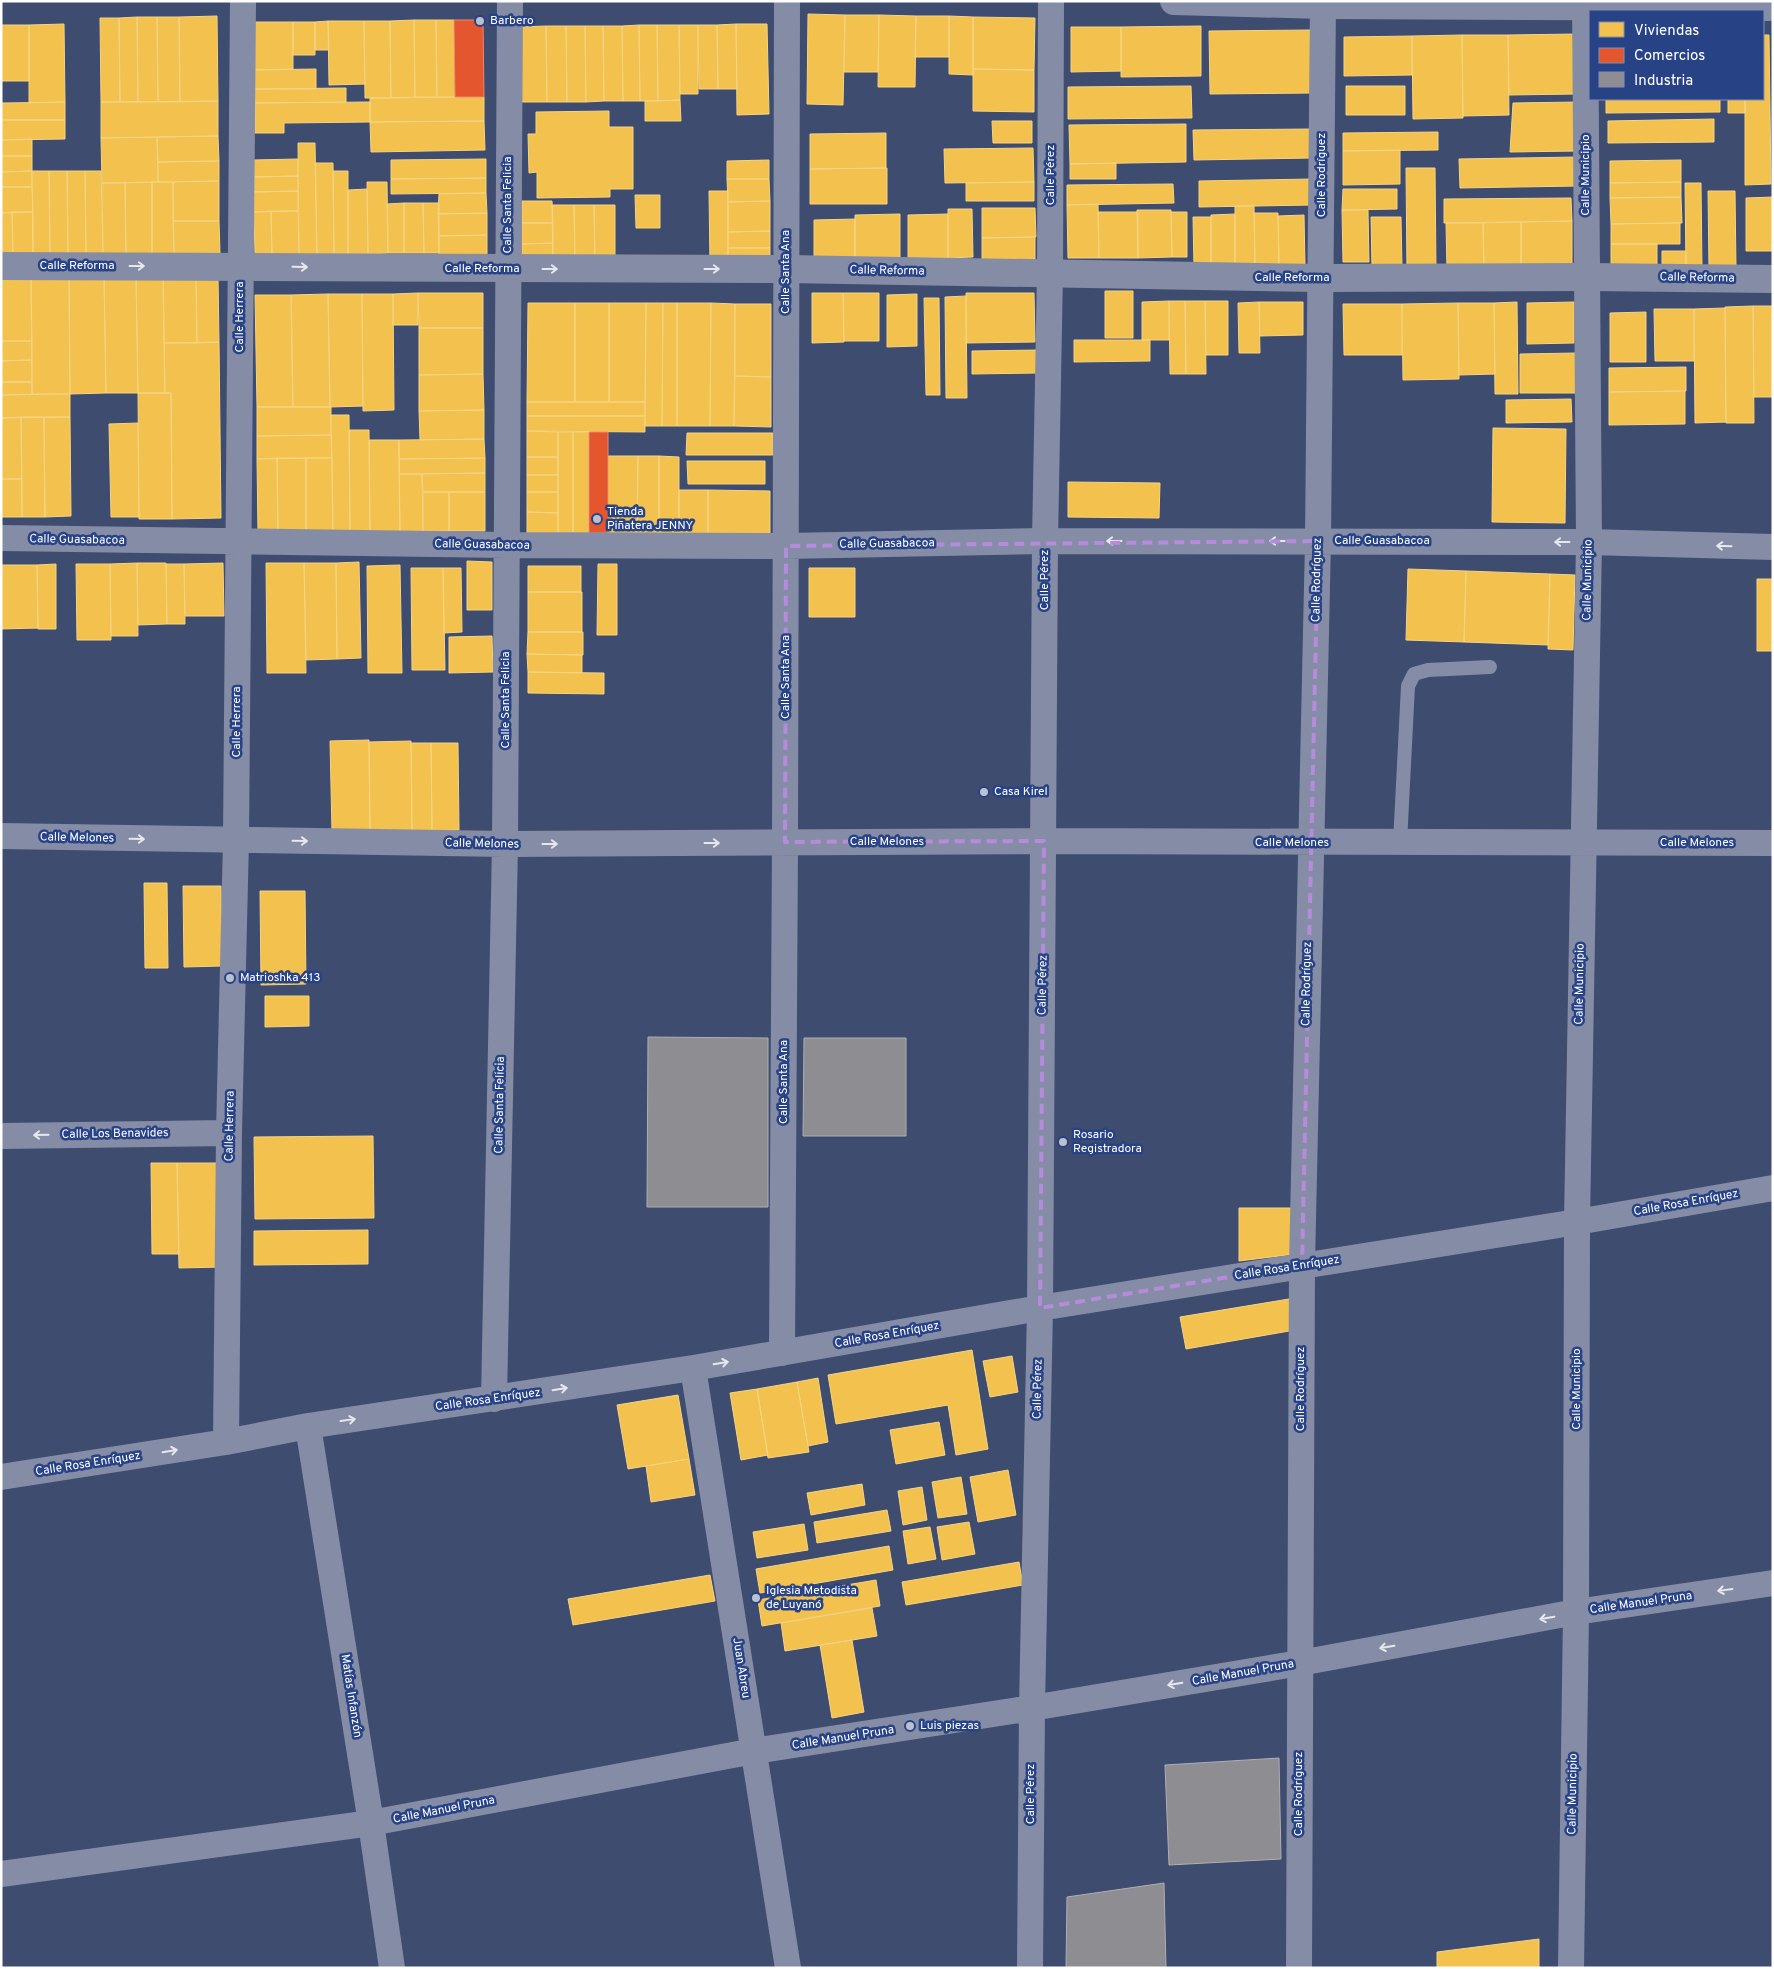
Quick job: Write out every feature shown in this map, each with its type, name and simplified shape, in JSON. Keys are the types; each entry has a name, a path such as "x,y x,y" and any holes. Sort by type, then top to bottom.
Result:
{"street":[{"name":"Calle Herrera","path":"226,1442 229,1133 236,840 243,1"},
{"name":"Calle Santa Felicia","path":"494,1399 505,844 510,1"},
{"name":"Calle Santa Ana","path":"782,1353 787,1"},
{"name":"Calle Pérez","path":"1030,1968 1032,1708 1040,1308 1051,1"},
{"path":"1174,1 1773,7"},
{"name":"Calle Rodríguez","path":"1298,1968 1302,1265 1318,541 1323,3"},
{"name":"Calle Municipio","path":"1571,1968 1576,1612 1577,1222 1589,542 1585,4"},
{"name":"Calle Reforma","path":"1,266 786,269 1050,273 1120,276 1773,279"},
{"name":"Calle Guasabacoa","path":"1,538 507,545 786,546 1045,541 1318,541 1589,542 1773,547"},
{"name":"Calle Melones","path":"1,836 505,844 1044,841 1773,843"},
{"name":"Calle Los Benavides","path":"1,1136 229,1133"},
{"name":"Calle Rosa Enríquez","path":"1,1478 226,1442 308,1426 693,1368 1040,1308 1577,1222 1773,1188"},
{"name":"Juan Abreu","path":"693,1368 788,1968"},
{"name":"Matías Infanzón","path":"308,1426 392,1968"},
{"name":"Calle Manuel Pruna","path":"1,1874 371,1824 754,1751 1032,1708 1300,1663 1576,1612 1773,1583"}],"lane":[{"path":"1400,843 1408,686 1414,674 1428,670 1490,667"}],"highlighted area":[{"path":"1318,541 1302,1265 1040,1308 1044,841 785,842 786,546"}],"building: Viviendas":[{"path":"808,14 845,15 843,105 807,104"},
{"path":"845,15 879,15 878,72 844,72"},
{"path":"879,15 916,16 915,87 878,87"},
{"path":"217,16 218,101 180,102 179,17"},
{"path":"916,16 949,16 949,57 915,57"},
{"path":"949,16 973,17 973,75 949,74"},
{"path":"137,17 138,102 120,102 119,18"},
{"path":"137,17 157,17 158,102 138,102"},
{"path":"157,17 179,17 180,102 158,102"},
{"path":"973,17 1035,18 1034,70 973,69"},
{"path":"100,18 119,18 120,102 101,102"},
{"path":"414,20 415,97 391,98 390,21"},
{"path":"414,20 436,20 437,97 415,97"},
{"path":"436,20 454,20 455,97 437,97"},
{"path":"328,21 329,50 315,50 315,22"},
{"path":"328,21 364,21 365,84 329,85"},
{"path":"364,21 390,21 391,98 365,98"},
{"path":"254,22 293,22 293,69 254,70"},
{"path":"293,22 315,22 315,55 293,55"},
{"path":"64,24 65,102 29,103 29,25"},
{"path":"736,24 737,89 718,89 717,25"},
{"path":"736,24 767,24 769,114 737,115"},
{"path":"1,25 29,25 29,81 1,81"},
{"path":"639,25 657,25 658,101 640,101"},
{"path":"639,25 640,101 623,101 622,26"},
{"path":"657,25 679,25 680,100 658,101"},
{"path":"679,25 698,25 698,94 680,94"},
{"path":"698,25 717,25 718,89 699,89"},
{"path":"546,26 566,26 567,102 547,102"},
{"path":"546,26 547,102 520,102 519,27"},
{"path":"566,26 585,26 586,102 567,102"},
{"path":"585,26 603,26 604,101 586,102"},
{"path":"603,26 622,26 623,101 604,101"},
{"path":"1201,26 1201,76 1121,77 1121,27"},
{"path":"1071,27 1121,27 1121,71 1071,72"},
{"path":"1310,30 1311,93 1210,94 1209,31"},
{"path":"1576,34 1577,94 1509,95 1508,35"},
{"path":"1462,35 1463,118 1413,119 1412,36"},
{"path":"1462,35 1508,35 1509,115 1463,116"},
{"path":"1764,35 1769,35 1771,184 1745,185 1745,100 1764,100"},
{"path":"1412,36 1412,75 1344,76 1344,37"},
{"path":"316,69 316,89 254,89 254,70"},
{"path":"973,69 1034,70 1034,112 973,111"},
{"path":"1191,86 1192,118 1068,119 1068,87"},
{"path":"1346,86 1405,86 1405,115 1346,115"},
{"path":"346,88 346,102 255,103 254,89"},
{"path":"484,97 484,121 370,122 370,98"},
{"path":"680,100 681,121 645,121 645,101"},
{"path":"1606,100 1720,100 1720,112 1606,113"},
{"path":"1728,100 1745,100 1745,113 1728,113"},
{"path":"218,101 218,136 101,138 101,102"},
{"path":"65,102 65,120 1,120 1,103"},
{"path":"370,102 370,122 284,123 284,133 255,133 255,103"},
{"path":"1577,102 1578,151 1510,152 1513,103"},
{"path":"609,111 609,127 633,127 633,189 610,189 610,197 537,198 537,172 529,173 528,134 536,134 536,112"},
{"path":"1714,119 1714,142 1608,143 1608,121"},
{"path":"1,120 65,120 65,139 1,140"},
{"path":"484,121 485,150 371,152 370,122"},
{"path":"992,121 1032,121 1032,143 993,143"},
{"path":"1186,124 1186,162 1070,164 1069,125"},
{"path":"1312,129 1312,158 1194,160 1193,130"},
{"path":"1438,132 1438,150 1343,151 1343,133"},
{"path":"886,133 886,168 810,169 810,134"},
{"path":"218,136 219,161 158,162 157,137"},
{"path":"157,137 158,182 102,183 101,138"},
{"path":"32,139 32,156 1,156 1,140"},
{"path":"298,143 315,143 317,254 299,254"},
{"path":"1033,148 1034,182 945,183 944,149"},
{"path":"1400,150 1400,184 1343,185 1343,151"},
{"path":"1,156 32,156 32,171 1,172"},
{"path":"1577,157 1577,186 1460,188 1459,159"},
{"path":"298,159 298,176 254,177 253,160"},
{"path":"486,159 486,178 391,179 391,160"},
{"path":"769,160 769,179 727,179 727,161"},
{"path":"1681,160 1681,182 1610,183 1610,161"},
{"path":"219,161 219,181 158,182 158,162"},
{"path":"315,163 333,163 334,254 317,254"},
{"path":"1116,163 1116,179 1070,179 1070,164"},
{"path":"887,168 887,204 810,204 810,169"},
{"path":"1406,168 1435,168 1436,271 1407,272"},
{"path":"32,171 32,187 1,187 1,172"},
{"path":"32,171 49,171 50,255 33,255"},
{"path":"49,171 67,171 68,255 50,255"},
{"path":"67,171 85,171 86,255 68,255"},
{"path":"85,171 101,171 103,255 86,255"},
{"path":"333,171 348,171 348,254 334,254"},
{"path":"298,176 298,191 254,192 254,177"},
{"path":"486,178 486,193 391,194 391,179"},
{"path":"727,179 769,179 770,201 728,202"},
{"path":"1312,179 1312,205 1199,207 1199,181"},
{"path":"219,181 219,221 173,221 173,182"},
{"path":"152,182 152,254 126,254 125,183"},
{"path":"152,182 173,182 174,254 152,254"},
{"path":"367,182 387,182 388,253 368,254"},
{"path":"1034,182 1034,201 966,201 966,183"},
{"path":"1681,182 1681,197 1610,198 1610,183"},
{"path":"102,183 125,183 126,254 103,255"},
{"path":"1685,183 1701,183 1702,269 1686,269"},
{"path":"1173,184 1174,203 1067,205 1067,185"},
{"path":"1,187 32,187 33,212 1,213"},
{"path":"367,189 368,254 348,254 348,190"},
{"path":"1343,189 1397,189 1397,209 1342,210"},
{"path":"298,191 298,211 254,212 254,192"},
{"path":"709,191 728,191 728,264 710,264"},
{"path":"1708,191 1735,191 1736,268 1709,268"},
{"path":"486,193 487,213 438,214 439,194"},
{"path":"635,195 660,195 660,228 636,228"},
{"path":"1681,197 1682,223 1611,224 1610,198"},
{"path":"1773,197 1773,251 1746,251 1746,198"},
{"path":"1571,198 1572,221 1444,223 1444,199"},
{"path":"522,201 552,201 553,223 522,223"},
{"path":"770,201 770,231 728,232 728,202"},
{"path":"404,203 423,203 424,253 404,253"},
{"path":"404,203 404,253 388,253 387,204"},
{"path":"423,203 439,203 439,253 424,253"},
{"path":"1098,204 1099,258 1068,258 1067,205"},
{"path":"552,205 574,205 575,265 553,266"},
{"path":"574,205 594,205 595,265 575,265"},
{"path":"594,205 615,205 615,265 595,265"},
{"path":"1235,206 1254,206 1255,266 1235,266"},
{"path":"982,208 1035,208 1036,237 982,238"},
{"path":"948,209 972,209 973,257 948,258"},
{"path":"1137,210 1171,210 1172,257 1138,258"},
{"path":"1342,210 1368,210 1369,262 1343,262"},
{"path":"271,211 298,211 299,254 272,255"},
{"path":"271,211 272,255 255,255 254,212"},
{"path":"12,212 13,256 1,256 1,213"},
{"path":"12,212 33,212 33,255 13,256"},
{"path":"1098,212 1138,212 1138,258 1099,258"},
{"path":"1171,212 1187,212 1187,257 1172,257"},
{"path":"487,213 487,235 439,236 438,214"},
{"path":"1254,213 1278,213 1279,266 1255,266"},
{"path":"900,214 900,258 855,259 855,215"},
{"path":"948,214 948,258 908,258 908,215"},
{"path":"1235,214 1235,266 1211,266 1211,215"},
{"path":"1304,215 1305,266 1279,266 1278,216"},
{"path":"1193,217 1211,217 1211,266 1194,267"},
{"path":"1371,217 1401,217 1402,268 1372,268"},
{"path":"855,219 855,259 814,259 814,220"},
{"path":"173,221 219,221 220,253 174,254"},
{"path":"1572,221 1572,267 1521,267 1521,222"},
{"path":"1521,222 1521,267 1484,268 1483,223"},
{"path":"522,223 553,223 553,243 522,244"},
{"path":"1446,223 1483,223 1484,268 1447,270"},
{"path":"1680,223 1680,244 1611,244 1611,224"},
{"path":"770,231 770,248 728,248 728,232"},
{"path":"487,235 487,255 439,255 439,236"},
{"path":"1035,237 1035,262 982,262 982,238"},
{"path":"553,243 553,266 522,266 522,244"},
{"path":"1611,244 1657,244 1657,269 1611,270"},
{"path":"728,248 770,248 770,263 728,264"},
{"path":"1662,251 1686,251 1686,269 1662,269"},
{"path":"163,276 165,393 138,393 136,277"},
{"path":"163,276 196,276 197,343 164,343"},
{"path":"196,276 218,276 219,342 197,343"},
{"path":"69,277 70,394 32,394 31,278"},
{"path":"69,277 104,277 106,393 70,394"},
{"path":"104,277 136,277 138,393 106,393"},
{"path":"1,278 31,278 32,341 1,341"},
{"path":"1105,291 1133,291 1133,338 1105,338"},
{"path":"418,293 483,293 483,328 419,328"},
{"path":"418,293 418,325 393,325 393,294"},
{"path":"812,293 843,293 844,342 812,343"},
{"path":"843,293 879,293 879,341 844,341"},
{"path":"966,293 1034,293 1035,342 966,343"},
{"path":"328,294 362,294 363,406 330,407"},
{"path":"328,294 330,407 293,407 291,295"},
{"path":"362,294 393,294 394,410 363,411"},
{"path":"917,294 917,346 887,347 887,295"},
{"path":"255,295 291,295 293,407 257,407"},
{"path":"966,296 967,398 946,398 945,297"},
{"path":"924,298 939,298 940,395 926,395"},
{"path":"1169,301 1169,340 1142,340 1142,302"},
{"path":"1169,301 1185,301 1186,374 1170,374"},
{"path":"1185,301 1205,301 1206,374 1186,374"},
{"path":"1205,301 1228,301 1228,355 1206,355"},
{"path":"1259,302 1260,353 1239,353 1238,303"},
{"path":"1259,302 1303,302 1303,335 1260,336"},
{"path":"1517,302 1518,394 1495,394 1494,303"},
{"path":"1574,302 1574,343 1527,344 1527,303"},
{"path":"528,303 575,303 575,402 527,402"},
{"path":"575,303 609,303 609,402 575,402"},
{"path":"609,303 646,303 645,402 609,402"},
{"path":"646,303 663,303 662,426 645,426"},
{"path":"663,303 677,303 677,426 662,426"},
{"path":"677,303 711,303 710,426 677,426"},
{"path":"711,303 735,304 734,426 710,426"},
{"path":"1458,303 1459,379 1403,380 1402,304"},
{"path":"1458,303 1494,303 1495,374 1459,375"},
{"path":"735,304 771,304 771,377 735,376"},
{"path":"1343,304 1402,304 1402,355 1344,355"},
{"path":"1753,306 1754,423 1726,423 1725,307"},
{"path":"1753,306 1773,306 1773,397 1754,397"},
{"path":"1725,308 1726,422 1695,423 1694,309"},
{"path":"1654,309 1694,309 1694,361 1655,361"},
{"path":"1646,312 1646,362 1610,362 1610,313"},
{"path":"419,328 483,328 483,374 419,375"},
{"path":"1074,340 1150,340 1150,361 1074,362"},
{"path":"1,341 32,341 32,360 1,361"},
{"path":"219,342 221,518 172,519 171,393 165,393 164,343"},
{"path":"1038,350 1038,373 972,374 972,351"},
{"path":"1576,353 1576,393 1520,393 1520,354"},
{"path":"32,360 32,382 1,382 1,361"},
{"path":"1686,367 1686,391 1609,392 1609,368"},
{"path":"483,374 484,410 419,411 419,375"},
{"path":"735,376 771,377 771,427 734,426"},
{"path":"1,382 32,382 32,394 1,395"},
{"path":"1685,391 1685,424 1609,425 1609,392"},
{"path":"138,393 171,393 172,519 139,519"},
{"path":"70,394 70,417 1,418 1,395"},
{"path":"1571,399 1572,422 1506,423 1506,400"},
{"path":"527,402 645,402 645,416 527,416"},
{"path":"257,407 331,407 331,435 257,436"},
{"path":"484,410 484,439 420,440 419,411"},
{"path":"331,415 349,415 350,532 333,533"},
{"path":"527,416 645,416 645,432 527,431"},
{"path":"21,417 22,479 1,479 1,418"},
{"path":"21,417 44,417 45,517 22,517"},
{"path":"44,417 70,417 71,516 45,517"},
{"path":"138,423 139,517 111,517 109,424"},
{"path":"1493,428 1566,429 1565,523 1492,522"},
{"path":"349,430 369,430 370,532 350,532"},
{"path":"527,431 558,432 558,457 527,457"},
{"path":"558,432 573,432 573,533 558,533"},
{"path":"573,432 589,432 589,533 573,533"},
{"path":"687,433 773,433 773,455 686,455"},
{"path":"331,435 332,458 257,459 257,436"},
{"path":"484,439 485,458 399,459 399,440"},
{"path":"369,440 399,440 400,532 370,532"},
{"path":"608,456 638,456 637,534 608,533"},
{"path":"638,456 659,456 659,534 637,534"},
{"path":"659,456 679,457 679,534 659,534"},
{"path":"527,457 558,457 558,475 527,475"},
{"path":"277,458 278,533 258,533 257,459"},
{"path":"277,458 306,458 306,533 278,533"},
{"path":"306,458 332,458 333,533 306,533"},
{"path":"485,458 485,473 399,474 399,459"},
{"path":"687,461 765,461 765,484 688,484"},
{"path":"485,473 485,492 423,492 422,474"},
{"path":"399,474 422,474 423,532 400,532"},
{"path":"527,475 558,475 558,492 527,492"},
{"path":"1,479 22,479 22,517 1,517"},
{"path":"1068,482 1160,483 1159,518 1068,517"},
{"path":"679,490 708,490 708,534 679,534"},
{"path":"708,490 770,491 770,534 708,534"},
{"path":"423,492 449,492 449,531 423,532"},
{"path":"449,492 485,492 485,531 449,531"},
{"path":"527,492 558,492 558,513 527,512"},
{"path":"527,512 558,513 558,533 527,533"},
{"path":"467,561 492,562 492,610 467,610"},
{"path":"359,562 361,658 337,659 336,563"},
{"path":"137,563 166,563 167,624 138,625"},
{"path":"137,563 138,636 111,636 110,564"},
{"path":"223,563 224,616 185,616 184,564"},
{"path":"266,563 304,563 306,673 267,673"},
{"path":"304,563 336,563 337,659 306,660"},
{"path":"56,564 56,629 38,629 37,565"},
{"path":"76,564 110,564 111,640 77,640"},
{"path":"166,564 184,564 185,624 167,624"},
{"path":"598,564 617,564 617,635 597,635"},
{"path":"1,565 37,565 38,628 1,629"},
{"path":"400,565 402,673 368,673 367,566"},
{"path":"528,566 581,566 581,592 528,592"},
{"path":"411,568 443,568 445,670 412,670"},
{"path":"443,568 461,568 462,632 444,633"},
{"path":"809,568 855,568 855,617 809,617"},
{"path":"1408,569 1466,571 1464,642 1406,640"},
{"path":"1466,571 1550,574 1548,645 1464,642"},
{"path":"1550,574 1575,575 1573,650 1548,649"},
{"path":"1757,579 1773,579 1773,651 1757,651"},
{"path":"528,592 582,592 582,632 528,632"},
{"path":"528,632 583,632 583,655 527,654"},
{"path":"492,636 493,672 449,673 449,637"},
{"path":"527,654 582,655 582,673 528,672"},
{"path":"528,672 604,673 604,694 528,693"},
{"path":"369,740 370,832 332,832 330,741"},
{"path":"411,741 412,831 370,832 369,742"},
{"path":"411,743 431,743 432,831 412,831"},
{"path":"431,743 458,743 459,830 432,831"},
{"path":"144,883 167,883 168,968 145,968"},
{"path":"183,886 221,886 222,966 184,967"},
{"path":"260,891 305,891 306,984 261,985"},
{"path":"265,996 309,996 309,1026 265,1027"},
{"path":"373,1136 374,1218 255,1219 254,1137"},
{"path":"151,1163 177,1163 179,1254 152,1254"},
{"path":"177,1163 221,1163 222,1267 179,1268"},
{"path":"1239,1208 1295,1208 1295,1254 1239,1261"},
{"path":"368,1230 368,1264 254,1265 254,1231"},
{"path":"1289,1299 1295,1330 1186,1349 1180,1317"},
{"path":"972,1350 988,1449 956,1455 948,1405 836,1424 828,1375"},
{"path":"1012,1356 1018,1392 990,1397 983,1361"},
{"path":"818,1378 828,1442 808,1446 797,1382"},
{"path":"797,1382 809,1452 768,1458 757,1389"},
{"path":"757,1389 768,1455 741,1460 730,1393"},
{"path":"678,1395 689,1459 628,1469 617,1405"},
{"path":"939,1422 945,1455 896,1464 890,1430"},
{"path":"689,1459 695,1495 651,1502 646,1466"},
{"path":"1008,1470 1016,1515 978,1522 970,1477"},
{"path":"961,1477 967,1514 938,1518 932,1482"},
{"path":"862,1484 865,1505 811,1515 807,1493"},
{"path":"922,1487 927,1520 903,1525 898,1491"},
{"path":"887,1510 891,1531 817,1543 814,1522"},
{"path":"969,1522 975,1554 942,1560 937,1527"},
{"path":"804,1524 808,1550 757,1558 753,1532"},
{"path":"930,1527 936,1559 908,1564 903,1531"},
{"path":"889,1546 893,1570 760,1593 756,1569"},
{"path":"1019,1562 1023,1585 906,1605 902,1582"},
{"path":"710,1575 715,1601 573,1625 568,1599"},
{"path":"876,1580 880,1606 762,1626 758,1600"},
{"path":"872,1608 877,1636 785,1651 781,1623"},
{"path":"852,1640 864,1712 832,1718 820,1645"},
{"path":"1539,1939 1539,1968 1437,1968 1437,1952"}],"building: Comercios":[{"path":"454,20 483,20 484,97 455,97"},
{"path":"589,432 608,432 608,533 589,533"}],"building: Industria":[{"path":"648,1037 768,1038 768,1207 647,1207"},
{"path":"804,1038 906,1038 906,1136 803,1136"},
{"path":"1279,1758 1281,1859 1169,1865 1165,1765"},
{"path":"1164,1883 1166,1968 1066,1968 1067,1897"}],"place":[{"name":"Barbero","path":"480,21"},
{"name":"Tienda Piñatera JENNY","path":"597,519"},
{"name":"Casa Kirel","path":"984,792"},
{"name":"Matrioshka 413","path":"230,978"},
{"name":"Rosario Registradora","path":"1063,1142"},
{"name":"Iglesia Metodista de Luyanó","path":"756,1598"},
{"name":"Luis piezas","path":"910,1726"}]}
